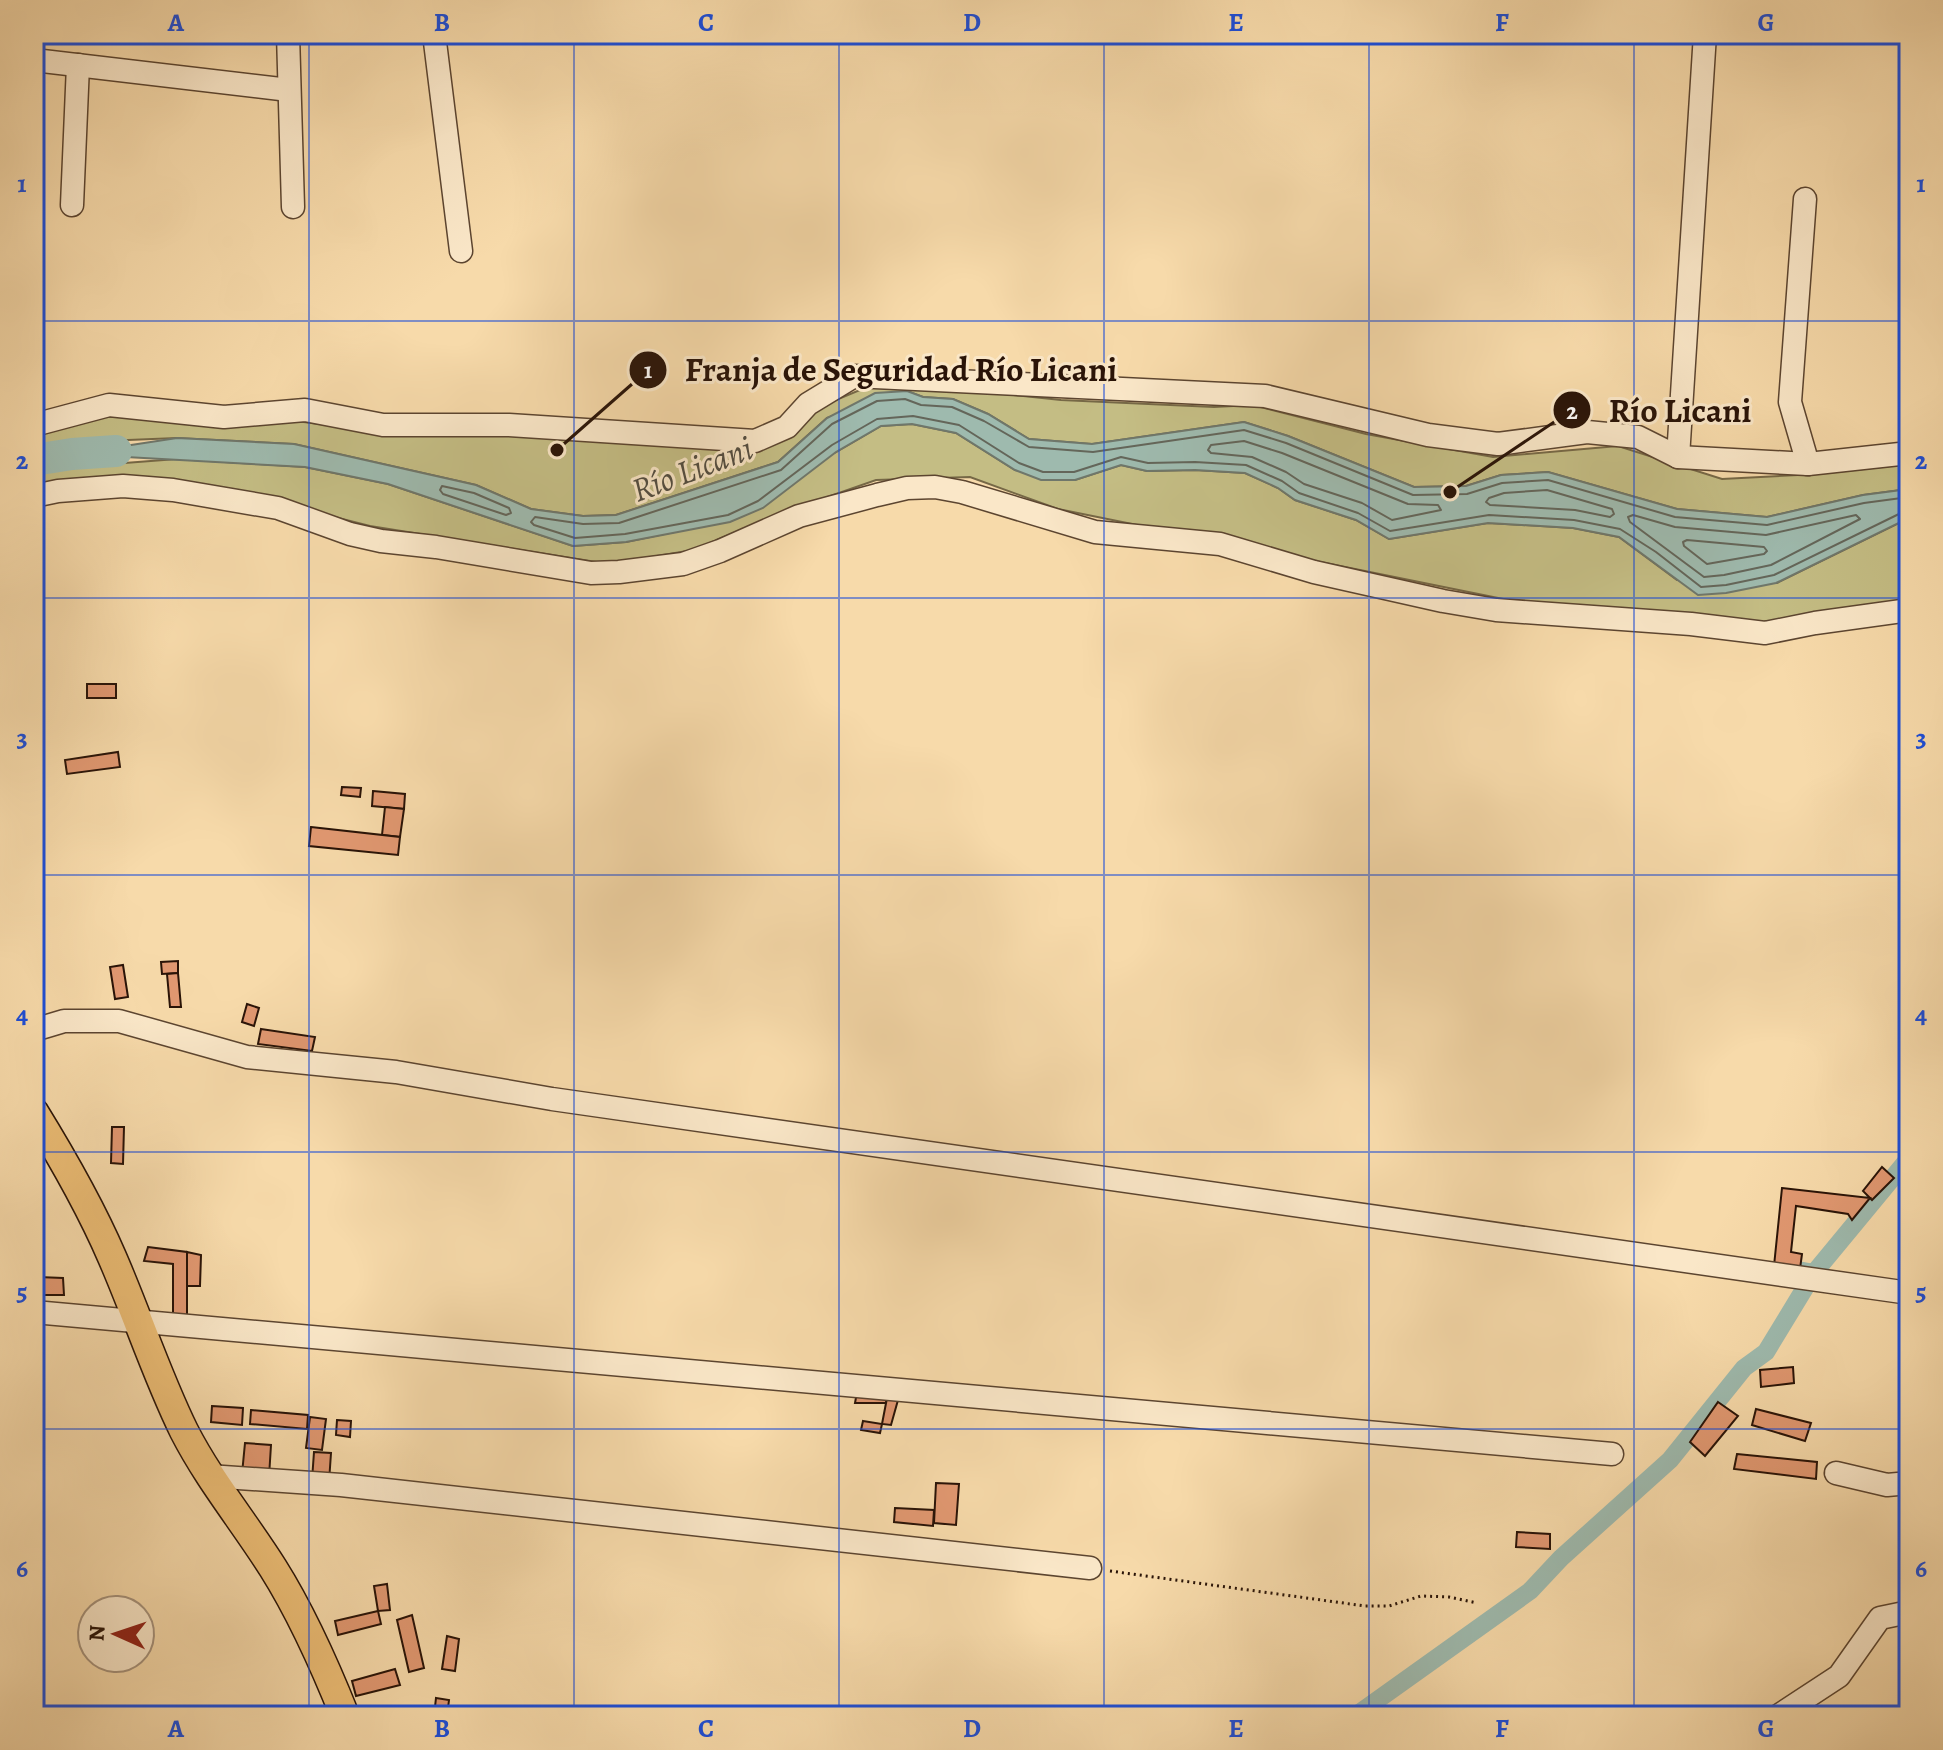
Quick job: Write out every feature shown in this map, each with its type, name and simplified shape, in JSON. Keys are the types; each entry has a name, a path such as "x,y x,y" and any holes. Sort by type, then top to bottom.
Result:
{"main road":[{"path":"34,1112 84,1197 112,1257 160,1381 209,1476 296,1608 345,1716"}],"street":[{"path":"288,34 293,207"},
{"path":"434,34 461,251"},
{"path":"1678,457 1705,34"},
{"path":"34,60 289,90"},
{"path":"72,205 78,65"},
{"path":"1805,199 1790,402 1808,464"},
{"path":"34,425 109,405 224,417 305,410 383,425 509,425 755,441 787,427 808,404 854,376 1265,396 1428,435 1498,444 1587,432 1638,437 1678,457 1808,464 1909,453"},
{"path":"34,496 123,486 173,490 278,508 350,534 381,541 591,573 683,564 799,516 892,491 935,487 962,492 1095,532 1220,544 1314,572 1496,610 1691,624 1765,633 1909,610"},
{"path":"34,1030 64,1021 119,1021 247,1057 396,1072 552,1099 1909,1293"},
{"path":"34,1312 1612,1454"},
{"path":"1836,1473 1887,1485 1909,1483"},
{"path":"209,1476 341,1485 1090,1568"},
{"path":"1778,1716 1839,1676 1880,1618 1909,1612"}],"path":[{"path":"1090,1568 1365,1606 1389,1606 1421,1596 1449,1597 1477,1603"}],"shaded area":[{"path":"867,387 975,391 1061,400 1214,407 1253,405 1366,434 1493,457 1618,446 1722,479 1818,474 1909,464 1909,489 1863,495 1767,517 1677,509 1548,472 1501,475 1466,486 1414,487 1288,436 1244,422 1092,444 1029,439 988,414 953,399 923,397 907,391 827,418 778,462 616,515 583,516 531,509 476,485 294,444 177,438 79,442 34,452 34,436 103,417 241,414 359,429 719,449"},
{"path":"912,424 956,433 1015,470 1075,480 1121,465 1147,471 1245,473 1278,488 1295,500 1356,520 1389,539 1488,523 1573,528 1619,537 1677,580 1777,583 1909,518 1909,606 1783,626 1508,600 1058,509 970,477 876,480 776,515 693,550 609,564 370,526 212,486 130,481 34,483 34,471 177,459 305,467 388,484 573,546 626,542 674,532 836,452 881,426"}],"water":[{"name":"Río Licani","path":"907,391 923,397 953,399 988,414 1029,439 1092,444 1244,422 1288,436 1414,487 1466,486 1501,475 1548,472 1677,509 1767,517 1863,495 1909,489 1909,518 1776,583 1698,595 1619,537 1573,528 1488,523 1389,539 1356,520 1295,500 1278,488 1245,473 1147,471 1121,465 1075,480 1041,480 1015,470 956,433 912,424 881,426 836,452 763,508 730,522 626,542 573,546 388,484 305,467 72,454 177,438 294,444 476,485 531,509 583,516 616,515 778,462 827,418 875,393"}],"building":[{"path":"87,684 116,684 116,698 87,698"},
{"path":"118,752 120,767 67,774 65,760"},
{"path":"342,787 361,788 360,797 341,795"},
{"path":"373,791 405,794 404,809 372,806"},
{"path":"385,807 404,809 400,837 382,835"},
{"path":"311,827 400,837 398,855 309,846"},
{"path":"178,961 178,973 162,974 161,962"},
{"path":"123,965 128,997 115,999 110,967"},
{"path":"178,973 181,1007 170,1007 167,974"},
{"path":"247,1004 259,1008 254,1026 242,1022"},
{"path":"261,1029 315,1037 312,1051 258,1044"},
{"path":"112,1127 124,1127 123,1164 111,1163"},
{"path":"1882,1167 1894,1178 1872,1200 1863,1191"},
{"path":"1782,1188 1870,1198 1852,1220 1848,1214 1796,1206 1791,1252 1802,1254 1800,1269 1774,1266"},
{"path":"148,1247 187,1252 187,1323 173,1321 173,1264 144,1261"},
{"path":"187,1252 201,1255 200,1286 187,1286"},
{"path":"38,1277 63,1278 64,1295 37,1295"},
{"path":"1793,1367 1794,1383 1761,1387 1760,1370"},
{"path":"857,1392 888,1392 886,1403 855,1403"},
{"path":"887,1398 898,1400 891,1425 882,1424"},
{"path":"1718,1402 1738,1416 1705,1456 1690,1442"},
{"path":"212,1406 243,1408 242,1425 211,1422"},
{"path":"1756,1409 1811,1423 1805,1441 1752,1425"},
{"path":"251,1410 308,1415 307,1429 250,1424"},
{"path":"310,1417 326,1419 322,1450 306,1448"},
{"path":"337,1420 351,1421 350,1437 336,1435"},
{"path":"863,1421 882,1424 880,1433 861,1430"},
{"path":"245,1443 271,1445 269,1477 242,1474"},
{"path":"314,1452 331,1453 329,1482 312,1480"},
{"path":"1737,1454 1817,1462 1816,1479 1734,1469"},
{"path":"936,1483 959,1484 956,1525 934,1523"},
{"path":"895,1508 934,1510 933,1526 894,1522"},
{"path":"1517,1532 1550,1534 1550,1549 1516,1547"},
{"path":"387,1584 390,1610 378,1611 374,1586"},
{"path":"378,1611 381,1624 338,1635 335,1621"},
{"path":"412,1615 424,1668 409,1672 397,1620"},
{"path":"447,1636 459,1639 455,1671 442,1669"},
{"path":"395,1669 400,1685 356,1696 352,1681"},
{"path":"436,1698 449,1700 447,1716 434,1716"}],"waterway":[{"name":"Río Licani","path":"34,460 116,451"},
{"path":"1798,1270 1814,1273 1909,1158"},
{"path":"1355,1716 1530,1591 1561,1558 1670,1460 1744,1368 1766,1352 1814,1273"}],"place":[{"name":"Franja de Seguridad Río Licani","path":"557,450"},
{"name":"Río Licani","path":"1450,492"}]}
